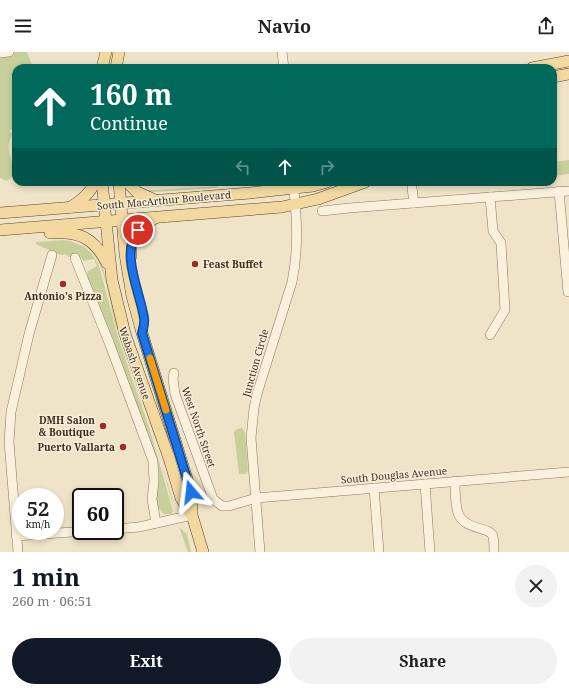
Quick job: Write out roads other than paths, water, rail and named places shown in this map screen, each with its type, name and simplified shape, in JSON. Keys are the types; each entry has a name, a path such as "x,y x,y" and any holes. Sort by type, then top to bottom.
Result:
{"main road":[{"path":"103,64 106,52"},
{"path":"117,64 119,52"},
{"path":"553,64 569,61"},
{"path":"557,76 569,74"},
{"path":"71,208 87,195 93,186"},
{"name":"Wabash Avenue","path":"102,186 111,277 125,334 169,458 181,498 192,515"},
{"name":"Wabash Avenue","path":"119,186 128,276 142,333 191,492 192,515 203,552"},
{"path":"131,186 137,192 157,200"},
{"name":"South MacArthur Boulevard","path":"0,213 157,200 285,186"},
{"name":"South MacArthur Boulevard","path":"0,230 278,207 332,194 354,186"},
{"path":"142,333 144,319 130,247 138,230 155,218"},
{"path":"0,230 20,236 61,232 80,235 98,248 108,264 111,277"}],"street":[{"path":"0,53 9,52"},
{"path":"282,52 284,64"},
{"name":"Junction Circle","path":"260,552 251,438 257,394 292,282 297,240 294,186"},
{"path":"412,188 414,203"},
{"path":"559,191 568,292"},
{"path":"322,211 569,191"},
{"path":"490,197 493,231 501,243 505,310 490,335"},
{"path":"12,502 5,442 29,334 52,255"},
{"path":"75,258 153,461 154,481 152,498 156,523"},
{"name":"West North Street","path":"174,373 173,378 176,394 200,464 213,499 222,506"},
{"name":"South Douglas Avenue","path":"222,506 228,506 256,498 569,472"},
{"path":"455,481 458,513 464,522 475,528 491,533 493,536 494,552"},
{"path":"425,484 430,552"},
{"path":"374,488 380,552"},
{"path":"124,528 140,527 192,515"},
{"path":"16,540 18,552"}],"place":[{"name":"Feast Buffet","path":"195,264"},
{"name":"Antonio's Pizza","path":"63,284"},
{"name":"DMH Salon & Boutique","path":"103,426"},
{"name":"Puerto Vallarta","path":"123,447"}]}
